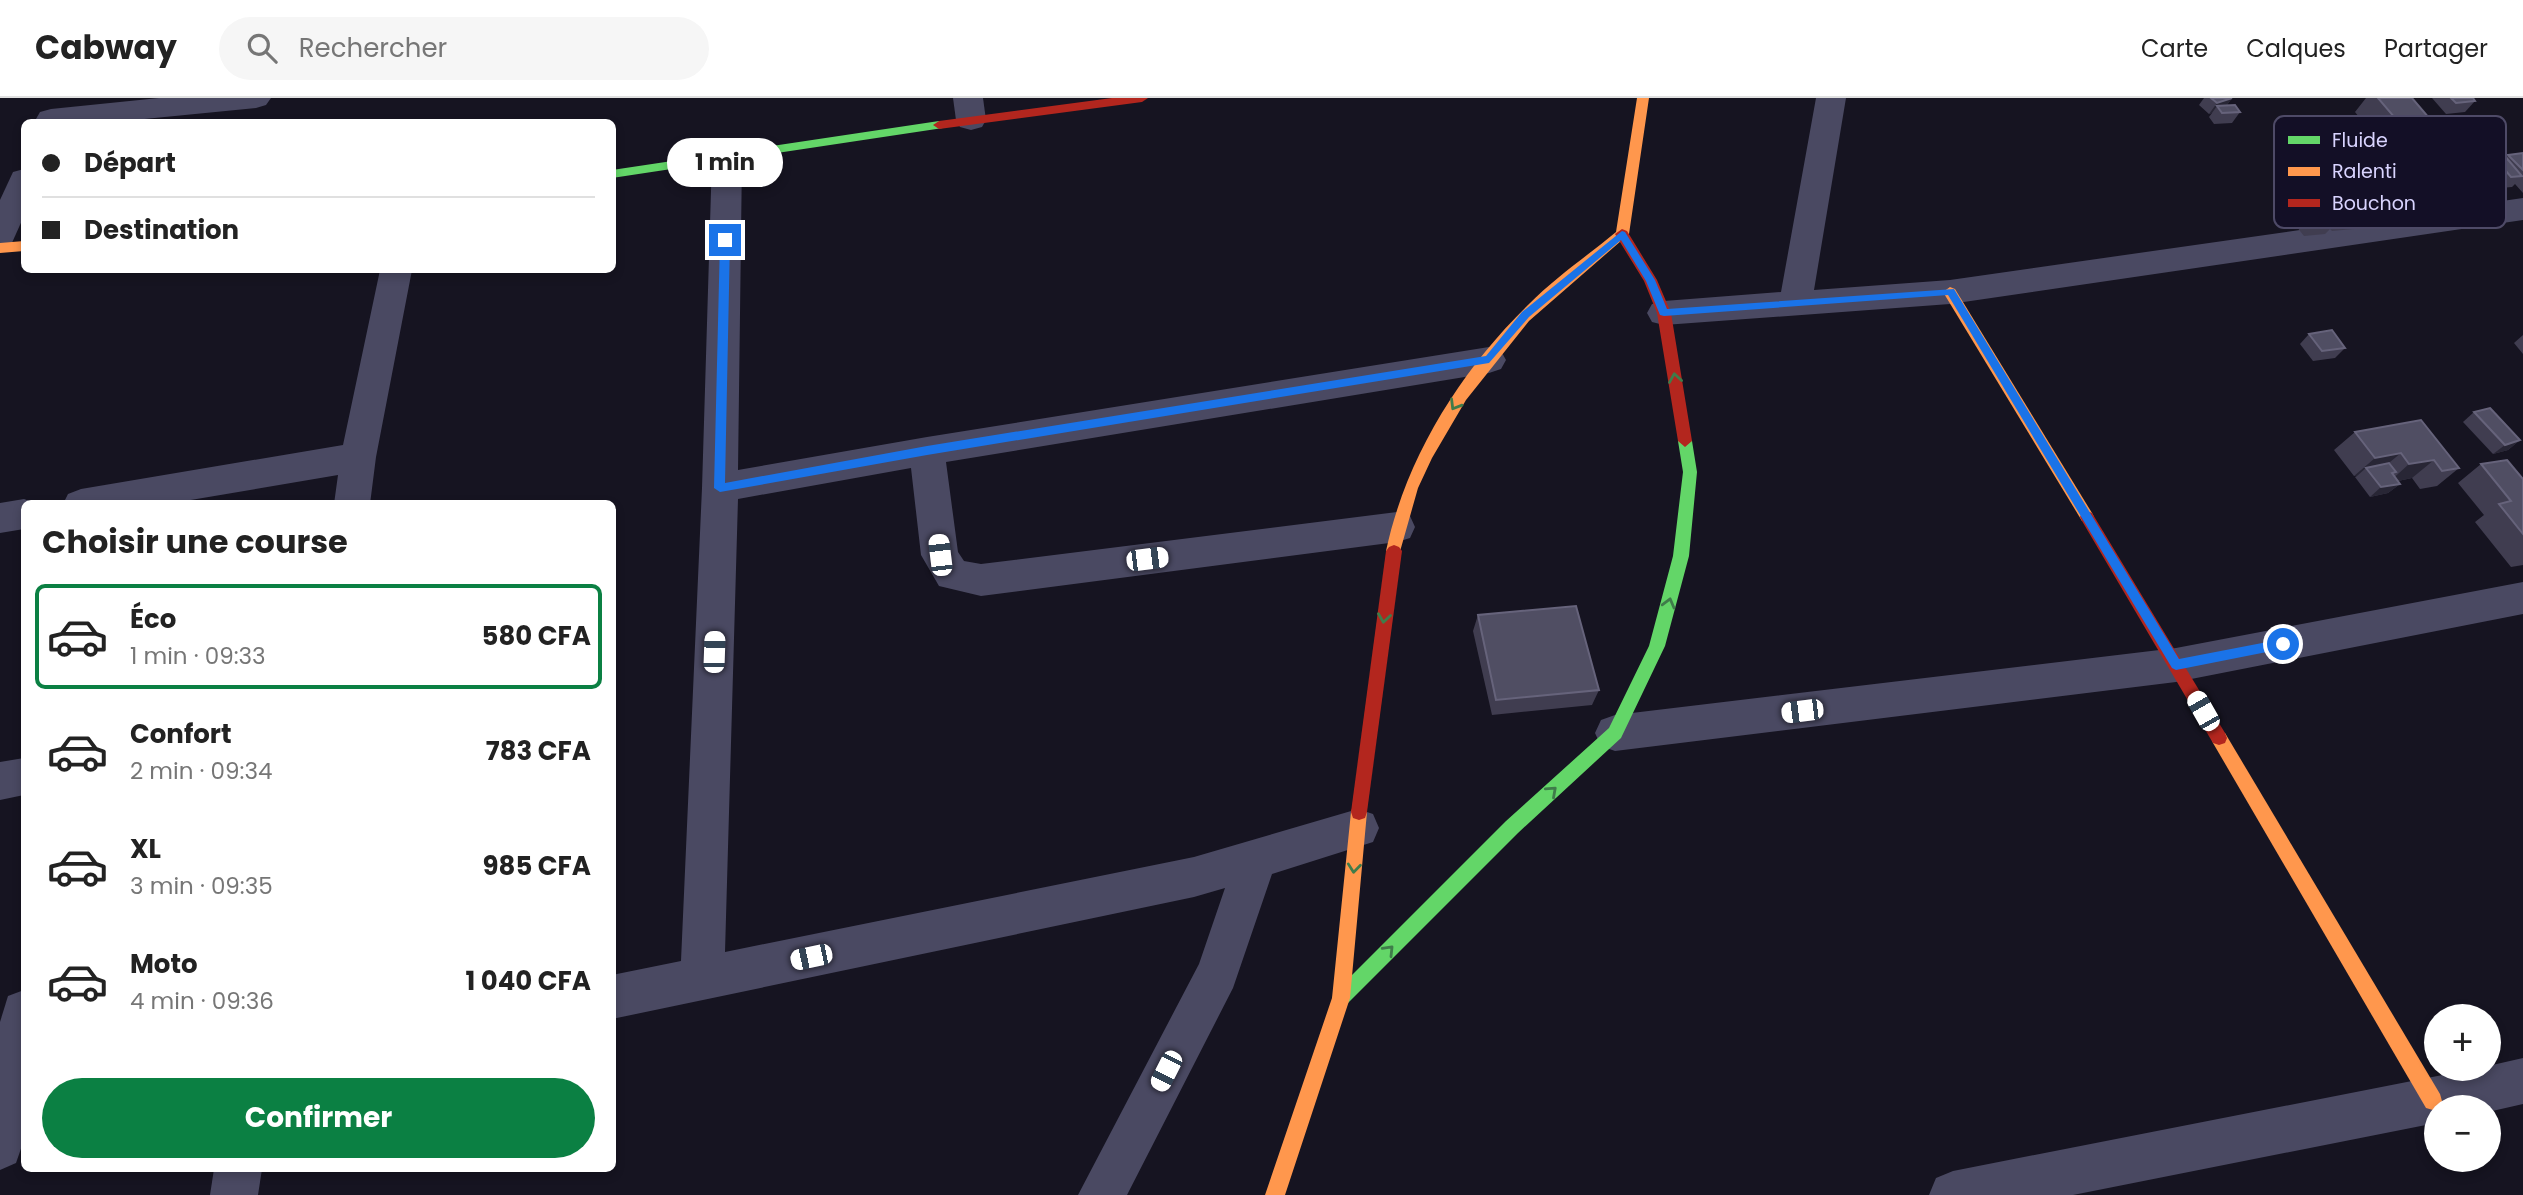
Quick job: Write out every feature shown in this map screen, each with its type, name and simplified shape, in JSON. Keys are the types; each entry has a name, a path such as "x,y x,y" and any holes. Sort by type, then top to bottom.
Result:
{"street":[{"path":"53,113 256,98"},
{"path":"616,173 727,158 969,109 1142,98"},
{"path":"1341,998 1512,827 1615,733 1657,646 1681,556 1690,472 1664,313 1650,280 1622,234 1643,98"},
{"path":"1795,303 1831,98"},
{"path":"702,979 720,488 727,158"},
{"path":"0,237 21,187"},
{"path":"1664,313 1950,292 2392,228"},
{"path":"1275,1195 1341,998 1358,828 1397,527 1429,450 1465,388 1526,315 1622,234"},
{"path":"0,248 21,246"},
{"path":"353,500 358,457 395,273"},
{"path":"1950,292 2176,665 2429,1095"},
{"path":"720,488 927,451 1489,360"},
{"path":"927,451 940,555 952,575 981,580 1397,527"},
{"path":"105,500 358,457"},
{"path":"0,518 21,514"},
{"path":"1615,733 2176,665 2523,598"},
{"path":"0,781 21,778"},
{"path":"616,995 1194,877 1358,828"},
{"path":"1102,1195 1218,972 1255,860"},
{"path":"0,1147 21,1029"},
{"path":"2460,1095 2523,1081"},
{"path":"1953,1195 2424,1103"},
{"path":"0,1169 21,1164"},
{"path":"234,1195 238,1172"}],"building":[{"path":"2211,98 2232,98 2217,103"},
{"path":"2378,98 2412,98 2427,116 2393,116"},
{"path":"2451,98 2473,98 2475,101 2456,103"},
{"path":"2235,105 2240,112 2222,113 2217,106"},
{"path":"2523,153 2523,170 2508,155"},
{"path":"2506,157 2522,176 2511,177 2506,171"},
{"path":"2332,330 2345,348 2322,351 2309,334"},
{"path":"2490,408 2520,440 2505,445 2474,412"},
{"path":"2421,420 2459,468 2442,471 2434,460 2409,464 2401,453 2375,458 2355,432"},
{"path":"2507,460 2523,479 2523,534 2499,504 2511,501 2481,464"},
{"path":"2389,463 2400,484 2381,487 2366,468"},
{"path":"1576,606 1599,690 1496,700 1478,615"}],"traffic: fast":[{"path":"616,173 939,125"},
{"path":"1341,998 1512,827 1615,733 1657,646 1681,556 1690,472 1685,441"}],"traffic: slow":[{"path":"1394,551 1400,520 1411,488 1425,457 1461,396 1524,317 1559,284 1622,234 1643,98"},
{"path":"0,248 21,246"},
{"path":"1950,292 2087,517"},
{"path":"2219,738 2429,1095"},
{"path":"1275,1195 1341,998 1359,812"}],"traffic: jam":[{"path":"939,125 1142,98"},
{"path":"1622,234 1650,280 1664,313 1685,441"},
{"path":"2087,517 2219,738"},
{"path":"1359,812 1394,551"}],"route":[{"path":"725,240 720,488 927,451 1489,360 1526,315 1622,234 1650,280 1664,313 1950,292 2176,665 2283,644"}]}
